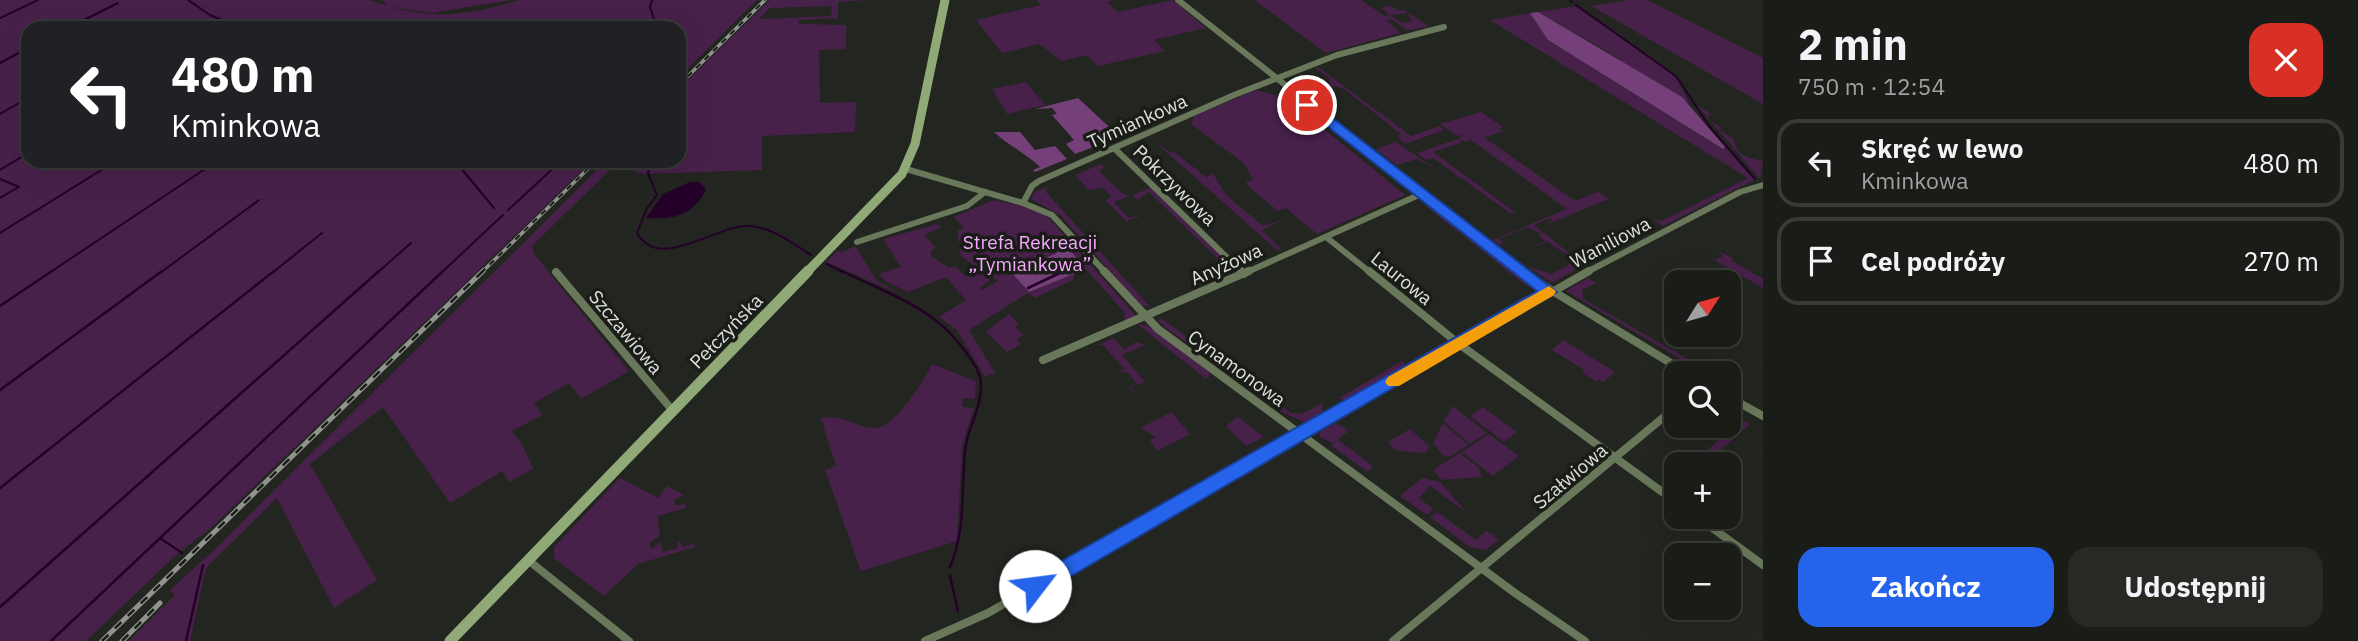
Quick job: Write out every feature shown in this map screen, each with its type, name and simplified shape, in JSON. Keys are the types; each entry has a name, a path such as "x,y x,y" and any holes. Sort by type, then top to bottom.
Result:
{"main road":[{"name":"Pełczyńska","path":"450,641 906,169 915,144 945,0"}],"street":[{"path":"1178,0 1274,79 1549,292 1667,361"},
{"name":"Tymiankowa","path":"1023,203 1035,183 1274,79 1346,51 1444,27"},
{"name":"Pokrzywowa","path":"1115,149 1244,274"},
{"path":"906,169 1023,203"},
{"name":"Waniliowa","path":"925,641 938,639 965,625 1549,292 1740,192 1763,186"},
{"path":"856,242 967,206 985,192"},
{"name":"Anyżowa","path":"1043,360 1145,318 1421,194"},
{"name":"Cynamonowa","path":"1023,203 1044,211 1057,220 1145,318 1586,641"},
{"name":"Laurowa","path":"1326,237 1459,344 1664,493"},
{"name":"Szczawiowa","path":"556,272 673,411"},
{"path":"1741,404 1763,416"},
{"name":"Szałwiowa","path":"1393,641 1664,417"},
{"path":"1714,529 1763,565"},
{"path":"528,560 629,641"}],"green space":[{"path":"0,0 368,0 385,5 386,2 379,0 511,0 432,13 391,7 425,13 456,14 520,0 757,0 686,70 686,21 21,21 21,168 585,168 211,528 176,555 86,641 0,641"},
{"path":"770,0 867,0 838,2 838,18 799,20 799,24 846,25 846,49 819,50 820,103 856,102 855,132 762,136 762,170 644,174 625,168 686,168 686,82","holes":["831,6 832,16 759,19 770,8"]},
{"path":"1037,0 1114,0 1107,2 1118,12 1173,0 1206,28 1154,40 1165,51 1098,66 1087,55 1062,61 1039,44 1002,53 976,20 1041,5"},
{"path":"1254,0 1361,0 1385,16 1389,14 1381,8 1391,6 1399,11 1404,10 1409,13 1390,15 1402,23 1413,21 1408,15 1411,14 1429,27 1407,30 1390,19 1387,20 1400,33 1326,53"},
{"path":"1647,0 1763,58 1763,104 1591,6"},
{"path":"1575,6 1666,69 1677,80 1690,104 1636,72 1612,54 1538,12"},
{"path":"1530,13 1548,40 1722,149 1725,147 1754,180 1663,226 1653,219 1662,221 1748,178 1490,20"},
{"path":"1318,67 1411,136 1439,126 1444,130 1405,144 1397,136 1401,134 1343,88 1330,85 1329,78 1315,68"},
{"path":"1026,82 1045,105 1007,114 992,89"},
{"path":"1256,90 1286,98 1405,195 1317,234 1286,208 1278,211 1249,187 1246,182 1253,180 1244,163 1191,124 1194,116"},
{"path":"1697,105 1711,114 1707,117"},
{"path":"1481,112 1503,127 1499,129 1502,131 1485,138 1575,201 1598,192 1609,199 1543,226 1553,220 1550,218 1534,225 1584,265 1552,283 1527,266 1551,274 1576,261 1547,241 1537,246 1529,240 1537,245 1545,241 1538,235 1541,234 1527,227 1499,239 1503,243 1500,245 1493,240 1567,209 1471,140 1465,142 1459,138 1463,134 1457,136 1440,124"},
{"path":"1710,121 1734,139 1740,153 1763,161 1760,179"},
{"path":"1458,139 1462,142 1433,152 1516,213 1510,213 1433,158 1426,160 1417,153"},
{"path":"1154,141 1171,153 1174,152 1206,177 1213,174 1226,195 1263,226 1283,220 1262,230 1281,249 1277,250"},
{"path":"1396,142 1434,168 1417,159 1397,165 1376,149"},
{"path":"1101,164 1104,168 1099,170 1101,173 1123,194 1131,195 1114,202 1129,218 1146,214 1126,221 1105,200 1112,197 1102,187 1090,191 1075,175"},
{"path":"599,168 612,168 532,246 534,254 629,371 581,399 569,383 534,403 542,415 512,431 524,448 533,469 509,482 502,471 450,503 383,407 310,464 377,580 334,608 277,498 206,568 190,641 129,641 175,595 170,590 213,551"},
{"path":"1047,187 1046,192 1151,308 1141,305 1060,215 1031,199 1034,192"},
{"path":"1152,187 1237,269 1217,278 1213,274 1220,271 1227,273 1223,270 1227,267 1149,192 1138,200 1133,195"},
{"name":"Strefa Rekreacji „Tymiankowa”","path":"994,200 1028,207 1047,216 1136,316 1128,321 1124,319 1125,313 1086,269 1075,273 1073,280 1035,298 1028,293 969,330 995,373 985,377 957,330 939,317 966,300 946,277 908,292 885,281 879,274 901,267 883,239 938,224 941,227 924,235 936,247 931,251 931,256 949,268 955,266 965,276 974,270 984,272 990,280 980,288 982,290 998,281 962,257 959,250 968,244 975,246 978,255 983,251 974,241 959,242 957,230 964,228 954,217"},
{"path":"1430,204 1532,284 1527,286 1427,207"},
{"path":"855,246 877,281 905,296 826,262 837,251 843,252"},
{"path":"1717,251 1733,258 1731,260 1763,279 1763,288 1741,275 1741,270 1731,270 1705,255 1716,260 1723,256"},
{"path":"1588,278 1596,283 1582,290 1583,299 1691,361 1684,361 1566,291"},
{"path":"1009,314 1019,324 1015,327 1024,335 1016,339 1021,344 1007,352 986,332"},
{"path":"1161,318 1291,413 1302,414 1322,403 1322,413 1304,422 1284,413 1166,328 1158,321"},
{"path":"1137,324 1149,326 1209,370 1209,376 1201,382 1205,378"},
{"path":"1114,338 1124,350 1136,342 1145,345 1122,355 1145,382 1131,387 1134,392 1129,387 1137,384 1127,372 1119,372 1124,369 1103,345 1096,346"},
{"path":"1563,340 1615,372 1604,382 1598,379 1596,382 1583,373 1584,370 1552,350"},
{"path":"1402,361 1406,366 1405,370 1348,402 1339,398"},
{"path":"932,364 976,381 975,399 963,398 962,407 974,408 962,446 957,541 861,571 825,470 836,466 821,418 842,419 874,428 882,426 891,421 908,402"},
{"path":"1453,406 1487,433 1470,444 1444,421"},
{"path":"1483,407 1517,432 1504,442 1470,416"},
{"path":"1171,412 1190,434 1157,451 1150,440 1156,437 1141,428"},
{"path":"1238,417 1264,437 1246,446 1226,426"},
{"path":"1741,421 1750,424 1741,432"},
{"path":"1337,423 1348,431 1338,440 1373,466 1368,472 1332,446 1333,443 1320,437 1320,432"},
{"path":"1443,423 1468,445 1449,457 1443,455 1433,443"},
{"path":"1410,429 1429,446 1426,453 1397,451 1388,442"},
{"path":"1489,434 1519,456 1493,476 1462,452"},
{"path":"1721,438 1734,438 1718,452 1705,452"},
{"path":"1460,453 1479,468 1482,477 1442,480 1433,470"},
{"path":"620,478 658,498 667,486 684,495 674,500 676,506 685,503 686,508 657,516 660,536 649,543 651,549 661,542 663,552 678,548 677,542 680,541 682,547 693,544 693,538 695,547 638,564 604,596 554,558 554,547"},
{"path":"1422,478 1440,482 1467,513 1430,486 1419,498 1433,509 1427,515 1400,496"},
{"path":"1437,512 1476,540 1486,531 1499,539 1486,550 1470,547 1430,517"}],"shaded area":[{"path":"1538,12 1682,97 1725,147 1723,149 1548,40 1530,13"},
{"path":"1078,98 1120,137 1075,154 1066,144 1074,140 1052,115 1057,114 1052,108 1035,109"},
{"path":"994,132 1020,132 1035,150 1055,146 1067,159 1035,172 1033,170 1040,167"},
{"path":"690,182 699,182 706,189 696,205 674,217 646,218 663,194"},
{"path":"1068,248 1086,269 1029,292 1012,273"}],"waterway":[{"path":"0,18 38,0"},
{"path":"188,0 224,21"},
{"path":"652,0 650,7 655,21"},
{"path":"82,21 118,3"},
{"path":"1576,5 1677,77 1709,126 1755,179"},
{"path":"0,63 21,52"},
{"path":"0,114 21,102"},
{"path":"0,170 21,157"},
{"path":"0,233 105,168"},
{"path":"52,271 206,168"},
{"path":"461,168 494,208"},
{"path":"508,210 553,168"},
{"path":"650,168 648,173 657,195 647,208 637,233 647,244 659,248 673,248 747,226 773,232 811,255"},
{"path":"0,179 19,187 0,198"},
{"path":"160,273 259,200"},
{"path":"441,273 503,215"},
{"path":"272,273 322,233"},
{"path":"377,273 411,243"},
{"path":"827,264 845,273"},
{"path":"1061,273 1080,264"},
{"path":"0,306 52,271"},
{"path":"0,390 162,271"},
{"path":"0,488 274,271"},
{"path":"0,607 379,271"},
{"path":"160,538 443,271"},
{"path":"842,271 925,312 953,336 979,375 981,393 965,451 959,539 950,567"},
{"path":"1028,288 1064,271"},
{"path":"51,641 160,538"},
{"path":"160,538 182,553"},
{"path":"186,641 203,565"},
{"path":"950,576 958,611"}],"railway":[{"path":"686,78 765,0"},
{"path":"481,273 589,168"},
{"path":"102,641 483,271"},
{"path":"122,641 160,603"}],"slow traffic":[{"path":"1393,382 1549,291"}],"route":[{"path":"1035,586 1549,292 1307,105"}]}
